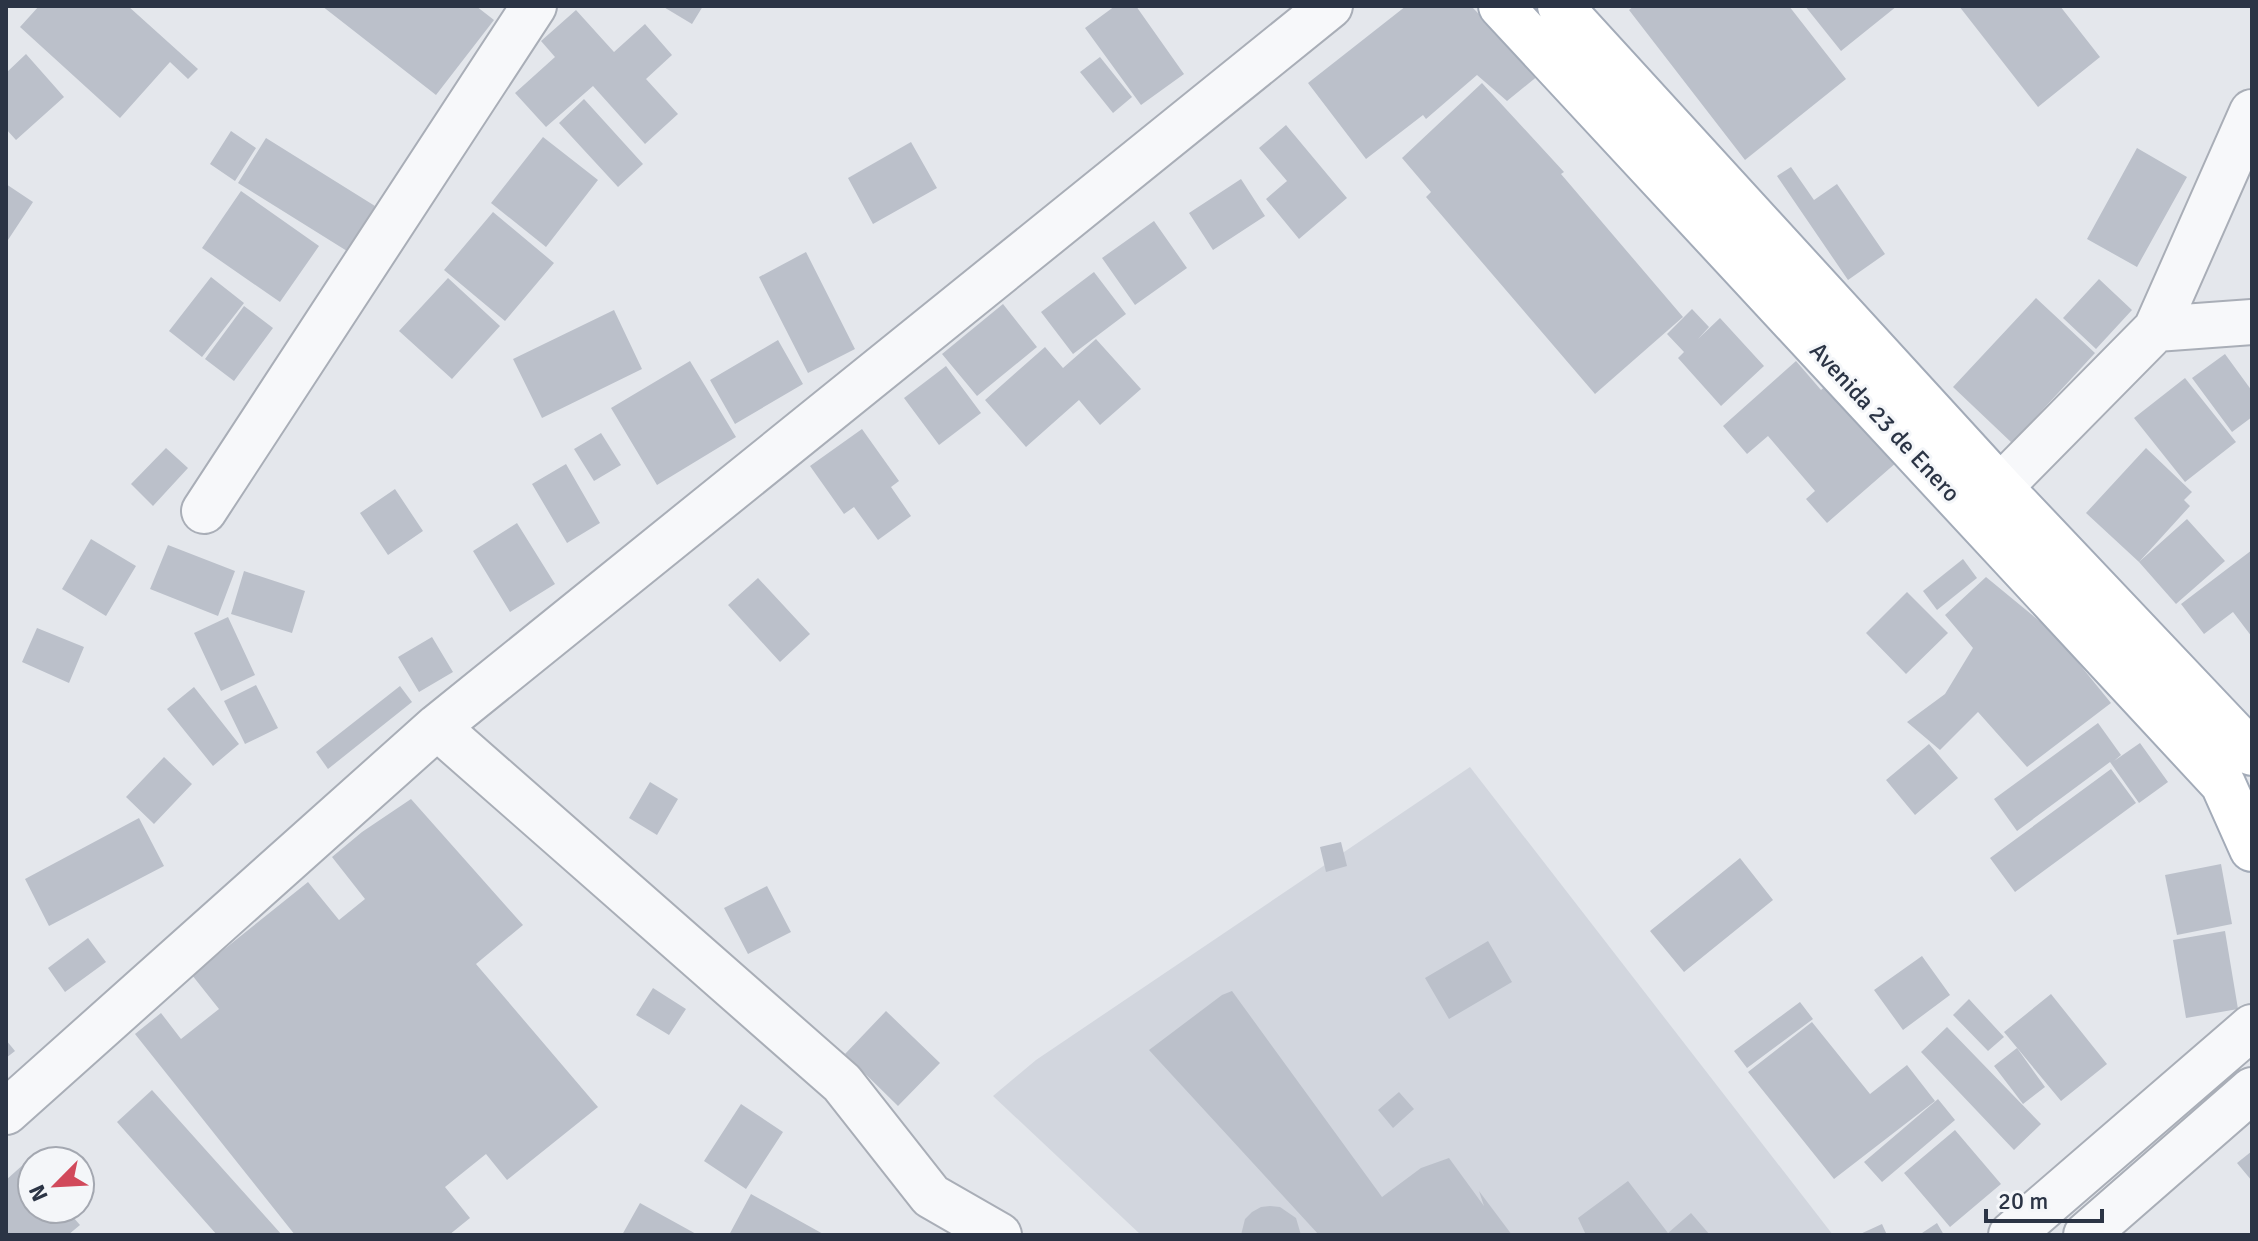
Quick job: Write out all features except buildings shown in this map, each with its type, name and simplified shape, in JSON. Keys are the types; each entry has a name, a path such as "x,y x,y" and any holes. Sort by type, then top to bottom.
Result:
{"main road":[{"name":"Avenida 23 de Enero","path":"1501,6 2223,784 2252,849"},
{"name":"Avenida 23 de Enero","path":"1560,6 2000,487 2252,753"}],"street":[{"path":"204,511 534,6"},
{"path":"6,1112 437,727 1330,6"},
{"path":"2000,487 2156,329 2252,112"},
{"path":"2156,329 2252,322"},
{"path":"437,727 842,1083 930,1216 999,1235"},
{"path":"2011,1235 2252,1027"},
{"path":"2086,1235 2252,1090"}],"shaded area":[{"path":"1470,767 1833,1235 1141,1235 993,1096 1036,1060"}]}
